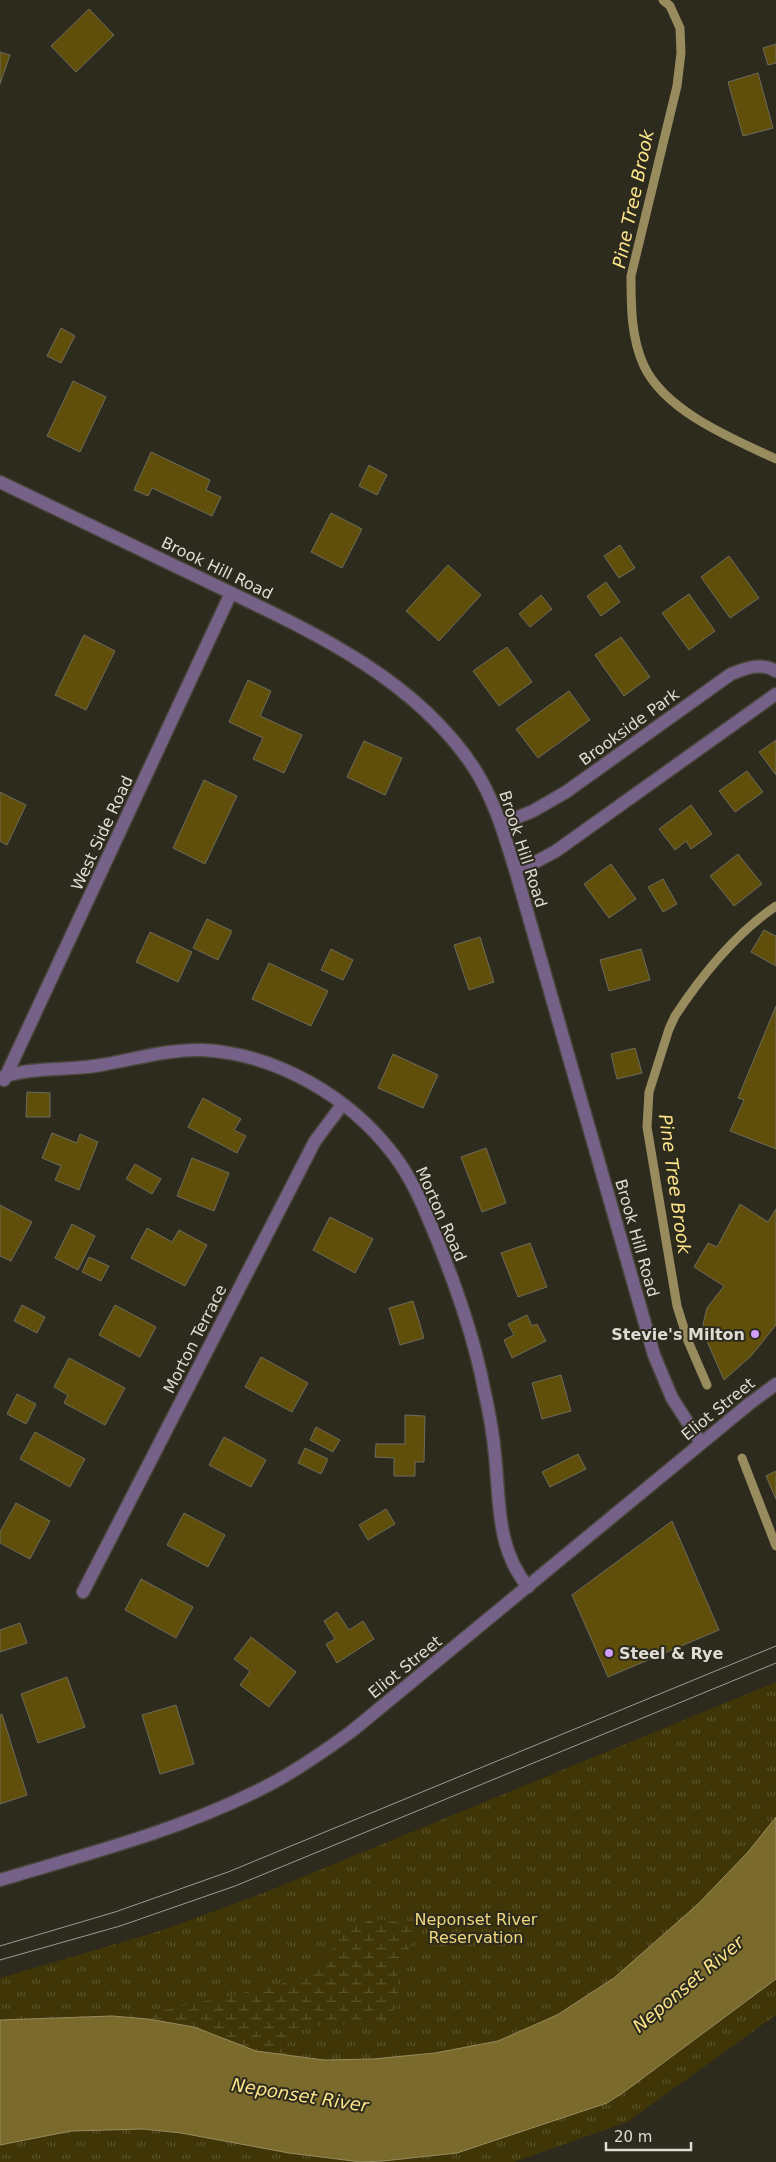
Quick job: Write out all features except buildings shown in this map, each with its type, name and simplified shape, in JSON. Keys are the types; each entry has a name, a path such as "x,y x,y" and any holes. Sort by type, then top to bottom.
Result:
{"street":[{"name":"Brook Hill Road","path":"0,482 232,593 345,652 413,700 444,730 474,767 501,824 516,869 654,1355 672,1398 701,1443"},
{"name":"West Side Road","path":"2,1080 232,593"},
{"name":"Brookside Park","path":"501,824 533,811 566,792 731,674 754,666 765,666 776,671"},
{"path":"516,869 530,865 556,851 776,694"},
{"name":"Morton Road","path":"2,1080 100,1065 160,1052 203,1050 244,1056 280,1068 307,1081 342,1105 378,1136 393,1154 418,1197 443,1254 468,1323 484,1387 495,1454 505,1544 516,1572 528,1587"},
{"name":"Morton Terrace","path":"83,1592 315,1141 342,1105"},
{"name":"Eliot Street","path":"0,1880 170,1828 231,1803 282,1778 330,1748 701,1443 776,1384"}],"green space":[{"name":"Neponset River Reservation","path":"776,1682 776,1817 748,1852 698,1904 614,1978 557,2015 526,2029 498,2041 435,2053 374,2059 324,2060 256,2051 194,2027 148,2019 112,2016 0,2020 0,1978 160,1931 266,1892"},
{"path":"372,1919 401,1923 412,1930 412,1943 399,1967 397,1979 400,2002 389,2016 377,2021 353,2025 315,2026 295,2032 287,2041 289,2052 298,2057 256,2051 194,2027 148,2019 112,2016 156,2012 279,1985 299,1977 329,1953 343,1934"},
{"path":"776,1979 776,2015 627,2122 514,2162 360,2162 457,2153 624,2092"},
{"path":"143,2129 181,2133 289,2153 360,2162 0,2162 0,2145 71,2131"}],"water":[{"name":"Neponset River","path":"776,1817 776,1979 607,2103 457,2153 383,2161 361,2162 289,2153 181,2133 143,2129 71,2131 0,2145 0,2020 112,2016 148,2019 194,2027 256,2051 324,2060 373,2059 435,2053 498,2041 557,2015 614,1978 698,1904 748,1852"}],"waterway":[{"name":"Pine Tree Brook","path":"663,0 670,6 680,28 681,53 677,86 631,276 636,344 644,366 654,382 668,397 684,410 721,433 776,459"},
{"name":"Pine Tree Brook","path":"707,1385 688,1341 677,1306 647,1127 649,1092 669,1029 685,1001 733,942 776,906"},
{"name":"Pine Tree Brook","path":"742,1458 776,1546"}],"tram line":[{"path":"0,1946 115,1912 228,1872 776,1646"},
{"path":"0,1960 120,1926 235,1886 776,1663"}],"place":[{"name":"Stevie's Milton","path":"755,1334"},
{"name":"Steel & Rye","path":"609,1653"}]}
